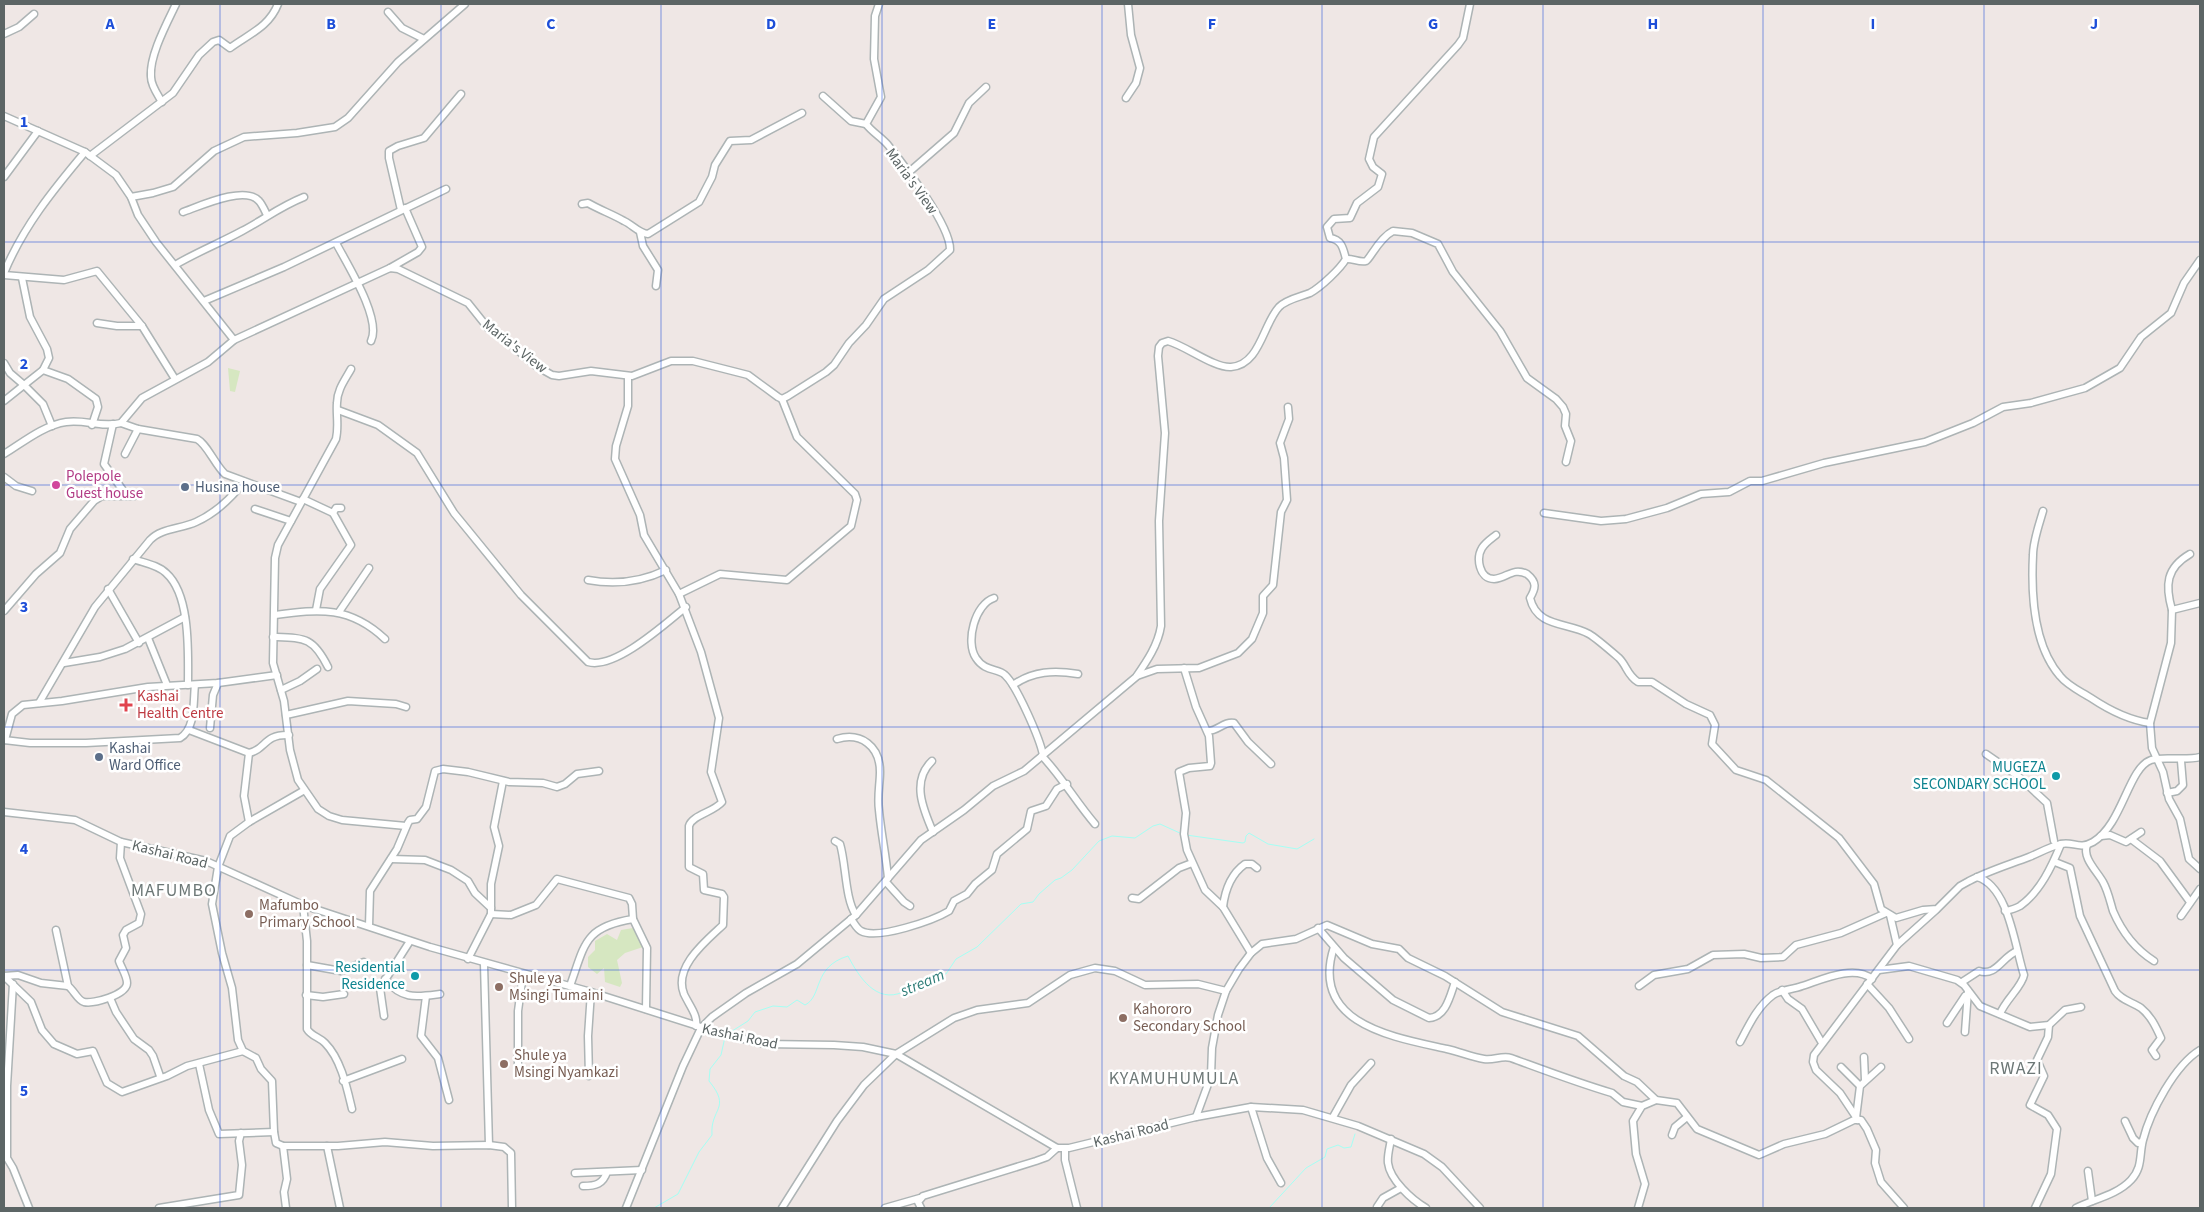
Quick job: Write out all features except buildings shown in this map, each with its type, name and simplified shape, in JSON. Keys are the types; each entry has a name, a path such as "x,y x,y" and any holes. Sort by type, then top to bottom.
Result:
{"street":[{"path":"162,102 152,83 152,67 163,32 176,4"},
{"path":"175,379 142,326 97,271 64,280 22,278 4,274 6,263 34,217 88,154 172,94 200,54 212,42 219,40 230,48 240,40 253,35 272,18 278,4"},
{"path":"131,196 153,194 173,187 214,151 244,137 297,134 335,127 348,118 398,62 465,4"},
{"path":"822,96 851,121 866,124 881,97 874,59 875,16 879,4"},
{"path":"1126,98 1136,83 1140,68 1131,36 1128,4"},
{"path":"1346,259 1340,242 1330,238 1327,228 1334,218 1350,218 1357,203 1378,186 1382,174 1373,167 1369,159 1374,137 1458,45 1463,38 1470,4"},
{"path":"388,12 402,28 424,38"},
{"path":"4,34 19,26 34,14"},
{"path":"908,173 954,134 969,103 976,94 986,87"},
{"path":"121,423 142,398 208,362 234,340 390,268 418,252 422,247 403,209 389,158 389,151 398,146 424,138 461,94"},
{"path":"582,204 588,203 603,212 625,221 640,232 648,234 700,202 715,165 730,141 751,140 802,113"},
{"path":"4,116 88,154 116,175 131,196 146,228 234,340"},
{"name":"Maria's View","path":"782,399 834,365 884,299 928,270 950,250 949,240 936,212 887,145 866,124"},
{"path":"4,177 38,131"},
{"path":"204,301 336,243 446,189"},
{"path":"183,212 243,194 253,196 259,201 267,215"},
{"path":"175,265 209,246 242,231 281,206 304,197"},
{"path":"1346,259 1368,260 1380,241 1393,231 1412,233 1438,244 1453,272 1500,331 1527,378 1556,399 1563,407 1571,441 1566,462"},
{"path":"640,232 643,246 658,270 656,286"},
{"path":"336,243 358,282 374,330 371,341"},
{"path":"626,1208 699,1027 734,1002 797,964 854,917 921,840 964,810 984,792 1024,772 1136,677 1148,661 1158,640 1161,626 1159,522 1165,433 1158,356 1159,347 1162,343 1168,341 1224,366 1240,364 1260,344 1267,322 1281,305 1318,288 1339,269 1346,259"},
{"path":"1544,513 1601,522 1626,519 1666,508 1701,494 1729,492 1750,481 1762,481 1824,463 1925,442 1973,423 2003,407 2021,405 2085,388 2120,368 2141,337 2171,313 2184,283 2200,260"},
{"name":"Maria's View","path":"390,268 398,269 468,303 488,328 544,372 558,376 602,371 628,377"},
{"path":"4,401 43,370 48,358 47,349 30,317 22,278"},
{"path":"97,323 117,326 142,326"},
{"path":"679,594 720,574 787,580 851,526 856,506 856,494 797,436 782,399 748,375 693,361 671,361 628,377 628,406 616,446 615,459 640,515 647,542 666,570 686,607 718,713 719,723 712,754 711,772 722,802 713,810 692,820 689,826 689,867 703,874 705,891 722,894 724,897 723,925 708,936 686,966 682,981 684,994 699,1027"},
{"path":"4,363 10,373 43,404 52,426"},
{"path":"351,369 339,391 336,439 278,545 274,558 275,615 273,662 286,715 293,766 303,791 318,809 329,816 342,820 406,826"},
{"path":"43,370 68,379 96,399 98,407 92,425"},
{"path":"1136,677 1157,669 1199,668 1242,651 1252,639 1261,619 1263,596 1274,579 1281,512 1287,500 1284,458 1280,443 1289,419 1288,406"},
{"path":"338,410 378,425 417,453 454,514 522,595 588,662 599,663 636,646 686,607"},
{"path":"4,454 52,426 66,422 92,425 121,423 138,429 200,441 217,467 225,474 244,482 302,500 333,513 351,545 320,588 316,610"},
{"path":"113,424 104,464 127,496"},
{"path":"125,454 138,429"},
{"path":"4,477 16,486 32,491"},
{"path":"39,703 95,607 108,589 154,536 199,521 235,493 244,482"},
{"path":"4,611 40,570 60,553 70,529 94,501 102,496 134,496"},
{"path":"333,513 336,508 341,508"},
{"path":"255,510 291,521"},
{"path":"2043,511 2033,554 2035,607 2041,640 2052,665 2068,684 2100,704 2130,718 2150,723"},
{"path":"1496,535 1486,544 1479,556 1483,572 1488,577 1495,579 1514,571 1527,574 1535,584 1535,590 1530,598 1531,605 1542,617 1550,623 1586,632 1593,636 1620,659 1626,672 1638,682 1652,682 1686,704 1710,715 1715,725 1712,744 1724,759 1737,771 1766,780 1839,838 1874,884 1879,905 1888,914 1896,918 1923,910 1937,909"},
{"path":"2190,554 2179,561 2170,575 2168,593 2172,610 2171,643 2150,723 2152,748 2163,772 2167,793 2180,819 2189,858 2200,870"},
{"path":"134,560 166,573 182,601 191,685 188,730 180,738 150,741 59,743 4,740 13,712 23,705 167,685 191,685 218,683 277,675"},
{"path":"339,612 369,568"},
{"path":"588,580 601,582 640,581 666,570"},
{"path":"108,589 139,643"},
{"path":"994,598 979,613 973,624 974,654 986,667 1004,674 1013,685 1039,740 1043,755 1067,784 1080,807 1095,824"},
{"path":"2172,610 2200,603"},
{"path":"275,615 316,610 339,612 366,624 385,639"},
{"path":"64,662 100,656 139,643 185,616"},
{"path":"273,637 310,641 320,651 328,667"},
{"path":"148,638 167,685"},
{"path":"1184,668 1196,706 1208,731 1211,743 1211,766 1183,770 1178,774 1186,813 1185,842 1192,863 1208,895 1223,907 1251,953"},
{"path":"281,690 294,685 317,669"},
{"path":"1013,685 1034,674 1065,672 1078,674"},
{"path":"210,728 213,695 218,683"},
{"path":"286,715 348,701 396,704 406,707"},
{"path":"1208,731 1216,730 1227,722 1234,723 1248,742 1272,764"},
{"path":"188,730 249,753 256,751 271,737 289,735"},
{"path":"837,738 849,736 865,740 874,749 880,770 878,802 887,880 904,902 910,906"},
{"path":"249,753 244,796 249,822"},
{"path":"1986,754 2012,771 2047,803 2058,843 2055,862 2025,902 2017,908 2005,911"},
{"path":"1904,1208 1881,1182 1875,1163 1875,1147 1864,1124 1857,1119 1840,1093 1816,1070 1813,1062 1814,1055 1897,945 1960,886 2058,843 2075,847 2087,844 2101,836 2117,816 2137,771 2148,762 2157,759 2181,761 2200,757"},
{"path":"932,761 921,774 920,780 923,805 932,832"},
{"path":"2167,793 2178,790 2183,786 2181,761"},
{"path":"369,926 370,891 391,859 410,820 417,819 426,807 434,773 438,769 468,772 516,783 543,783 557,787 565,784 576,774 599,771"},
{"path":"468,959 491,911 491,884 499,846 494,826 503,781"},
{"path":"835,841 840,844 843,853 850,900 858,929 870,933 900,930 949,911 954,901 968,894 975,884 992,870 997,854 1026,829 1031,811 1036,807 1046,806 1057,789 1067,784"},
{"path":"243,1051 236,1031 232,988 214,922 212,904 218,867 230,836 249,822 303,791"},
{"name":"Kashai Road","path":"4,812 75,820 121,842 191,857 303,905 410,941 484,964 591,992 726,1035 765,1044 863,1047 896,1054 1061,1148 1196,1117 1251,1107 1303,1110 1333,1118 1391,1139 1433,1159 1480,1208"},
{"path":"2101,836 2110,835 2122,841 2131,840 2141,832"},
{"path":"2131,840 2160,861 2190,902"},
{"path":"56,930 68,986 82,1002 110,998 126,988 128,983 119,961 126,948 123,932 141,920 139,904 120,858 121,842"},
{"path":"2087,844 2088,859 2104,886 2119,924 2138,949 2154,961"},
{"path":"391,859 425,860 451,870 468,881 475,893 491,911 511,915 536,905 557,879 629,898 632,904 633,919 647,948 646,1009"},
{"path":"2055,862 2070,868 2080,916 2115,991 2123,999 2142,1009 2155,1025 2161,1038 2152,1050 2156,1056"},
{"path":"1132,898 1139,899 1179,868 1192,863"},
{"path":"1223,907 1228,885 1234,874 1245,864 1252,864 1257,868"},
{"path":"1977,877 1983,879 1992,887 2014,929 2024,978 2008,999 2000,1014"},
{"path":"2181,916 2200,889"},
{"path":"303,905 307,965 307,1029 330,1050 337,1061 352,1109"},
{"path":"1888,914 1897,945"},
{"path":"1639,986 1654,975 1688,969 1713,955 1744,954 1761,958 1783,957 1796,945 1841,933 1888,914"},
{"path":"570,986 582,953 592,933 606,924 633,919"},
{"path":"1196,1117 1211,1076 1214,1036 1226,991 1251,953 1267,942 1296,939 1318,928 1330,925 1372,944 1399,949 1408,958 1455,982 1502,1012 1578,1036 1624,1076 1637,1082 1656,1100"},
{"path":"1318,928 1350,963 1393,1000 1429,1018 1436,1018 1444,1011 1455,982"},
{"path":"384,1016 379,991 410,941"},
{"path":"1334,946 1328,972 1332,989 1344,1010 1359,1023 1402,1038 1486,1060 1509,1058 1612,1093 1623,1102 1642,1106"},
{"path":"1962,982 1979,971 1991,972 2004,959 2018,951"},
{"path":"307,965 337,972 349,970 364,962"},
{"path":"484,964 489,1145"},
{"path":"1879,970 1909,966 1962,982 1967,993 1980,1006 2030,1027 2049,1025 2065,1010 2081,1008"},
{"path":"782,1208 850,1103 864,1085 896,1054 954,1018 976,1010 1028,1003 1070,975 1095,968 1115,970 1145,985 1198,984 1226,991"},
{"path":"1740,1042 1756,1013 1768,1000 1782,990 1853,973 1864,974 1890,1008 1909,1039"},
{"path":"518,1066 517,1019 523,974"},
{"path":"68,986 41,982 18,975 4,976 30,1002 42,1030 54,1044 77,1054 91,1051 95,1053 109,1086 124,1092 187,1066 243,1051 256,1058 272,1081 276,1143 283,1146 327,1146 385,1142 433,1146 504,1146 511,1154 512,1208"},
{"path":"385,979 403,995 426,996 440,994"},
{"path":"13,984 7,1028 7,1158 14,1168 29,1208"},
{"path":"1782,990 1788,998 1802,1009 1822,1044"},
{"path":"589,1076 588,1036 591,992"},
{"path":"1947,1022 1967,993"},
{"path":"1965,1032 1967,993"},
{"path":"306,995 323,997 344,994"},
{"path":"426,996 421,1036 438,1058 449,1100"},
{"path":"110,998 116,1012 134,1039 149,1050 153,1056 160,1076"},
{"path":"2035,1208 2051,1174 2057,1137 2057,1129 2052,1119 2030,1104 2044,1076 2037,1060 2048,1037 2049,1025"},
{"path":"2076,1208 2110,1194 2130,1181 2141,1163 2142,1142 2151,1119 2174,1076 2187,1059 2200,1050"},
{"path":"1857,1119 1864,1057"},
{"path":"344,1081 402,1059"},
{"path":"1333,1118 1351,1085 1371,1063"},
{"path":"199,1064 209,1110 219,1134 274,1132"},
{"path":"1862,1083 1881,1067"},
{"path":"1841,1068 1862,1083"},
{"path":"1638,1208 1645,1184 1636,1154 1632,1129 1636,1114 1642,1106 1656,1100 1673,1101 1697,1129 1759,1155 1784,1144 1826,1134 1857,1119"},
{"path":"1251,1107 1267,1158 1281,1183"},
{"path":"1672,1135 1675,1128 1688,1117"},
{"path":"2125,1121 2134,1140 2138,1143 2142,1142"},
{"path":"159,1208 237,1196 240,1193 242,1165 241,1133"},
{"path":"1391,1139 1388,1163 1401,1188 1416,1203 1426,1208"},
{"path":"283,1146 287,1179 284,1192 286,1208"},
{"path":"327,1146 340,1208"},
{"path":"885,1208 1036,1161 1061,1148 1077,1208"},
{"path":"575,1173 642,1170"},
{"path":"2088,1171 2092,1201"},
{"path":"584,1186 598,1184 604,1180 607,1172"},
{"path":"1377,1207 1383,1198 1401,1188"},
{"path":"920,1198 918,1202 921,1208"}],"green space":[{"path":"228,368 240,371 235,392 230,391"},
{"path":"633,928 643,947 625,953 617,960 622,983 620,987 605,982 604,968 597,974 588,967 588,957 595,950 595,941 607,934 617,940 621,930"}],"waterway":[{"name":"stream","path":"729,1033 748,1021 755,1012 773,1006 787,1007 797,1000 805,1005 811,1001 823,974 829,967 848,956 863,980 869,986 885,994 893,995 903,992 927,977 946,974 956,959 977,947 1021,904 1033,902 1055,880 1072,870 1099,841 1112,836 1135,838 1153,826 1160,824 1182,834"},
{"name":"stream","path":"1186,835 1243,843 1249,833 1268,844 1297,849 1314,839"},
{"name":"stream","path":"654,1208 678,1194 699,1152 712,1135 712,1126 720,1103 716,1090 709,1081 710,1069 721,1055 725,1037"},
{"path":"1269,1208 1306,1168 1325,1157 1327,1149 1338,1145 1344,1148 1351,1147 1355,1134"}],"place":[{"name":"Polepole Guest house","path":"56,485"},
{"name":"Husina house","path":"185,487"},
{"name":"Kashai Health Centre","path":"126,705"},
{"name":"Kashai Ward Office","path":"99,757"},
{"name":"MUGEZA SECONDARY SCHOOL","path":"2056,776"},
{"name":"Mafumbo Primary School","path":"249,914"},
{"name":"Residential Residence","path":"415,976"},
{"name":"Shule ya Msingi Tumaini","path":"499,987"},
{"name":"Kahororo Secondary School","path":"1123,1018"},
{"name":"Shule ya Msingi Nyamkazi","path":"504,1064"}],"district":[{"name":"MAFUMBO","path":"174,890"},
{"name":"RWAZI","path":"2016,1068"},
{"name":"KYAMUHUMULA","path":"1174,1078"}]}
